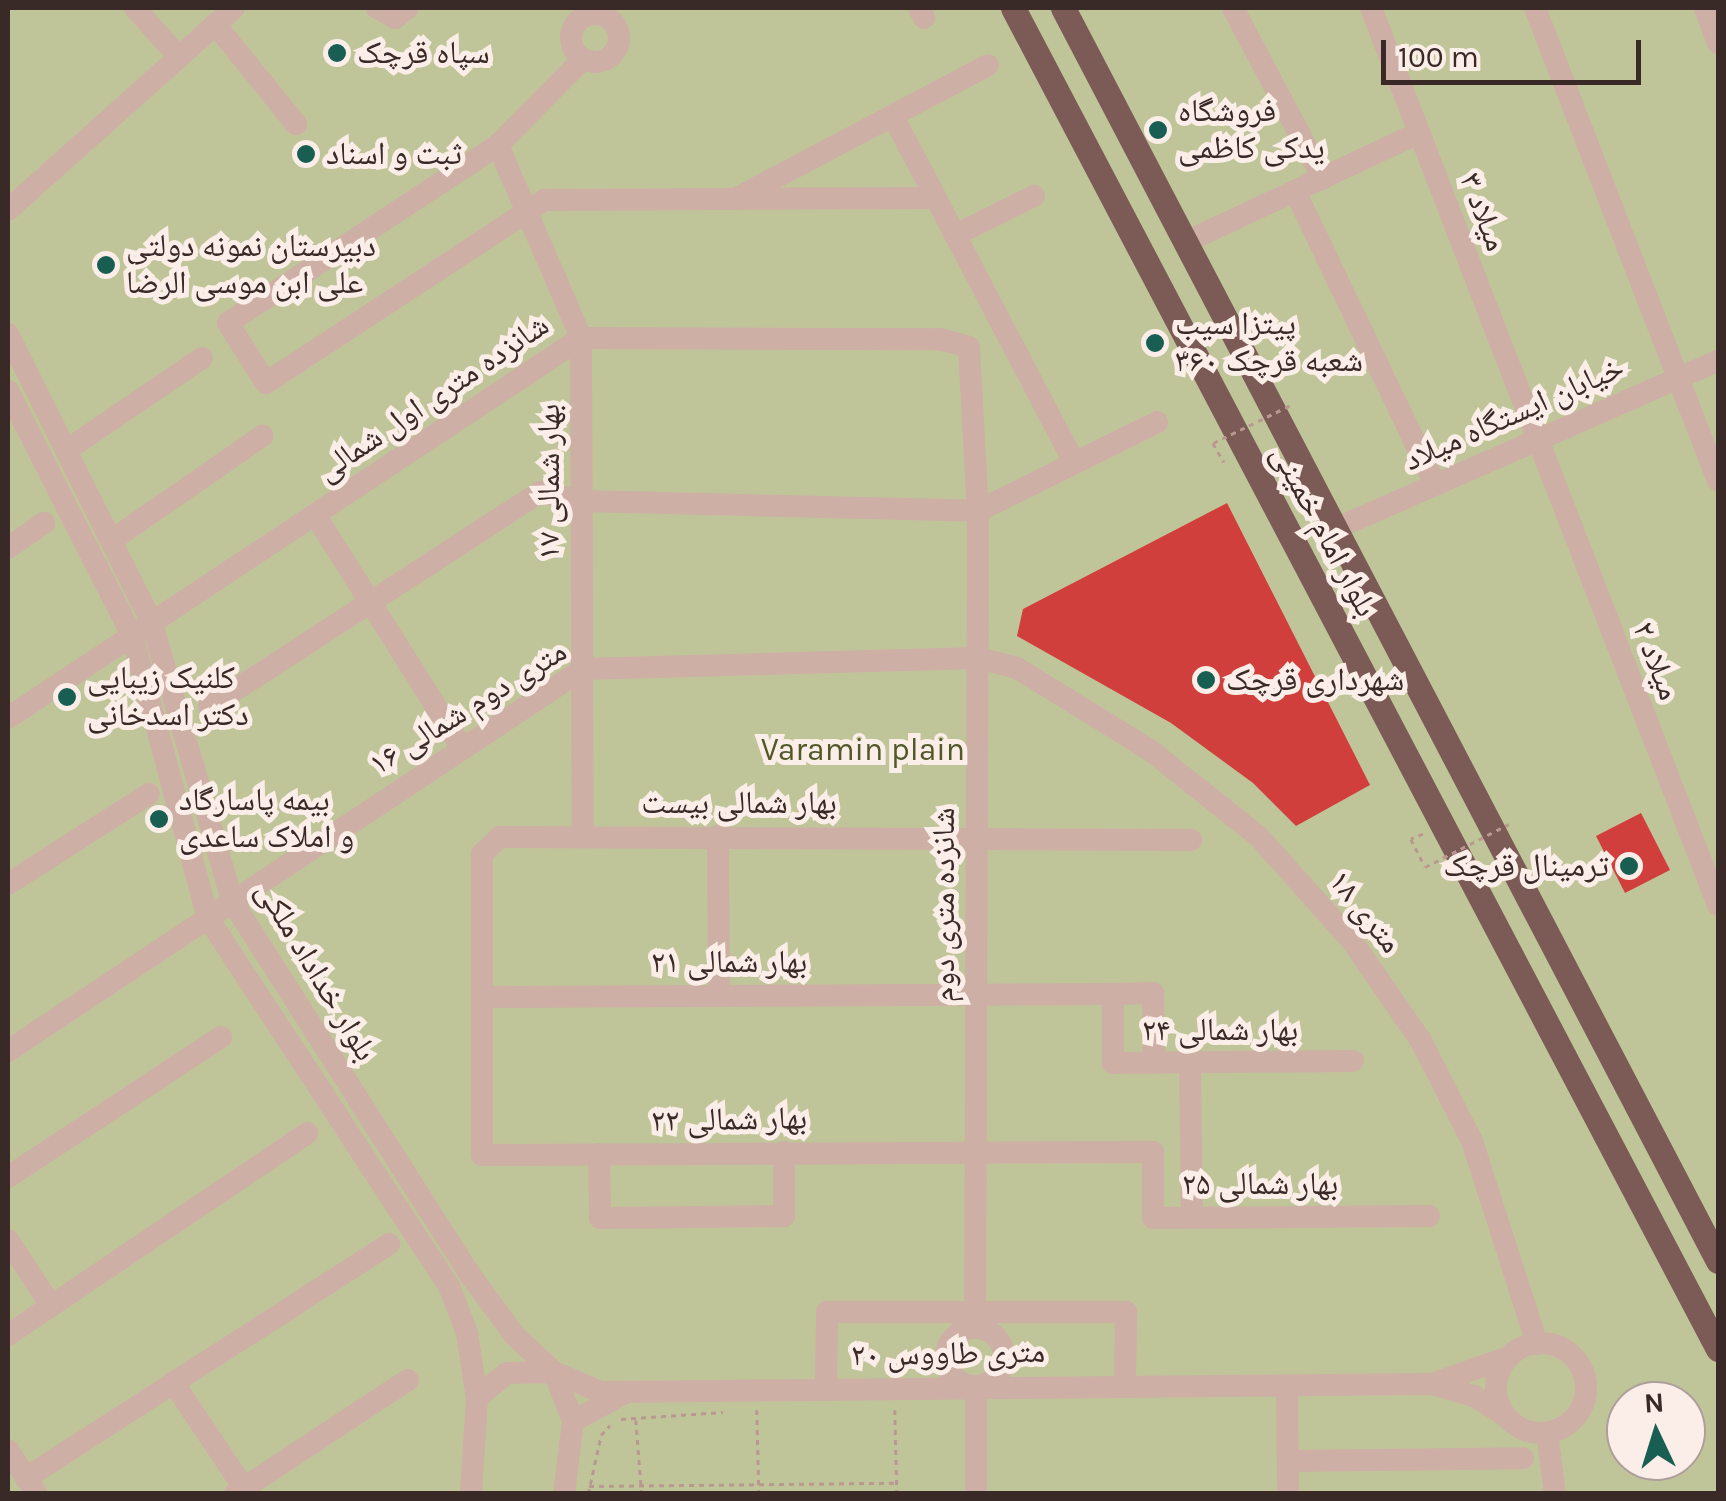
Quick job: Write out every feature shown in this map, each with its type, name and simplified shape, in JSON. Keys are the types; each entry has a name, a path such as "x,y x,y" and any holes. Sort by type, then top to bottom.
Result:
{"main road":[{"name":"بلوار امام خمینی","path":"1013,8 1718,1349"},
{"name":"بلوار امام خمینی","path":"1064,8 1718,1261"}],"street":[{"path":"134,8 179,57"},
{"path":"8,210 234,8"},
{"path":"377,8 395,18 407,8"},
{"path":"1233,8 1323,179"},
{"name":"میلاد ۳","path":"1372,8 1534,440"},
{"path":"1534,8 1718,481"},
{"path":"1706,8 1718,43"},
{"path":"615,12 616,50 598,62 583,59 572,47 572,31 590,15 615,12"},
{"path":"215,24 296,124"},
{"path":"583,59 498,145 228,323 266,382 527,208 545,200 936,198"},
{"path":"730,202 988,65"},
{"path":"894,118 1074,463"},
{"path":"1188,241 1419,133"},
{"name":"بهار شمالی ۱۷","path":"498,145 581,338 583,836"},
{"path":"1295,192 1434,483"},
{"path":"955,235 1034,196"},
{"name":"بلوار خداداد ملکی","path":"8,334 112,540 232,901 471,1276 515,1336 554,1372 572,1421 564,1494"},
{"name":"شانزده متری اول شمالی","path":"8,718 581,338 940,338 970,347 974,362"},
{"path":"67,450 202,358"},
{"name":"خیابان ایستگاه میلاد","path":"1337,528 1718,361"},
{"name":"شانزده متری دوم","path":"974,362 978,511 975,1320"},
{"name":"بلوار خداداد ملکی","path":"8,391 142,629 208,918 449,1286 467,1333 478,1398 472,1494"},
{"path":"209,707 540,492 582,501 978,511 1157,422"},
{"path":"112,540 262,436"},
{"name":"میلاد ۲","path":"1534,440 1718,905"},
{"path":"316,516 460,744"},
{"path":"8,548 44,523"},
{"name":"۱۶ متری دوم شمالی","path":"8,1051 460,744 582,669 978,658"},
{"name":"۱۸ متری","path":"978,658 1017,668 1150,750 1259,838 1352,941 1421,1040 1472,1141 1536,1344"},
{"path":"8,884 149,794"},
{"name":"بهار شمالی بیست","path":"482,996 482,854 500,837 977,834 1191,840"},
{"path":"718,836 719,995"},
{"path":"1113,994 1153,993 1154,1063"},
{"name":"بهار شمالی ۲۴","path":"976,994 1113,994 1113,1063 1353,1061"},
{"name":"بهار شمالی ۲۱","path":"482,996 976,994"},
{"name":"بهار شمالی ۲۲","path":"482,996 482,1156 976,1150"},
{"path":"8,1177 221,1037"},
{"path":"1190,1062 1192,1218"},
{"path":"8,1335 307,1133"},
{"name":"بهار شمالی ۲۵","path":"976,1150 1153,1152 1153,1218 1429,1216"},
{"path":"599,1154 600,1218 784,1216 784,1152"},
{"path":"1153,1152 1191,1152"},
{"path":"8,1450 31,1486 173,1382 389,1244"},
{"path":"12,1256 51,1306"},
{"path":"826,1388 827,1312 975,1320 1126,1312 1126,1384"},
{"path":"975,1320 996,1336 1005,1357 996,1377 976,1386 955,1378 946,1357 955,1336 975,1320"},
{"path":"1536,1344 1564,1350 1586,1384 1572,1422 1546,1433 1531,1432 1504,1415 1496,1385 1509,1357 1536,1344"},
{"name":"۲۰ متری طاووس","path":"478,1398 507,1373 554,1372 601,1392 1432,1384 1479,1373 1509,1357"},
{"path":"173,1382 239,1491 408,1380"},
{"name":"۲۰ متری طاووس","path":"1432,1384 1474,1396 1504,1415"},
{"path":"976,1386 976,1494"},
{"path":"1287,1386 1288,1494"},
{"path":"572,1421 628,1392"},
{"path":"1546,1433 1554,1494"},
{"path":"1288,1461 1523,1458"}],"path":[{"path":"1222,462 1213,443 1294,404"},
{"path":"1411,839 1424,867 1509,824"},
{"path":"742,1411 758,1410 758,1494"},
{"path":"876,1410 895,1410 897,1494"},
{"path":"588,1494 600,1435 616,1420 726,1412"},
{"path":"636,1418 642,1494"},
{"path":"590,1486 897,1484"}],"green space":[{"name":"Varamin plain","path":"8,8 1718,8 1718,1493 8,1494"}],"building":[{"name":"شهرداری قرچک","path":"1227,503 1370,785 1296,826 1253,783 1171,723 1017,636 1023,609"},
{"path":"1641,813 1670,870 1625,893 1596,836"}],"place":[{"name":"سپاه قرچک","path":"337,53"},
{"name":"فروشگاه یدکی کاظمی","path":"1158,130"},
{"name":"ثبت و اسناد","path":"306,154"},
{"name":"دبیرستان نمونه دولتی علی ابن موسی الرضا","path":"106,265"},
{"name":"پیتزا سیب ۳۶۰ شعبه قرچک","path":"1155,343"},
{"name":"شهرداری قرچک","path":"1206,680"},
{"name":"کلنیک زیبایی دکتر اسدخانی","path":"67,697"},
{"name":"بیمه پاسارگاد و املاک ساعدی","path":"159,819"},
{"name":"ترمینال قرچک","path":"1629,866"}]}
